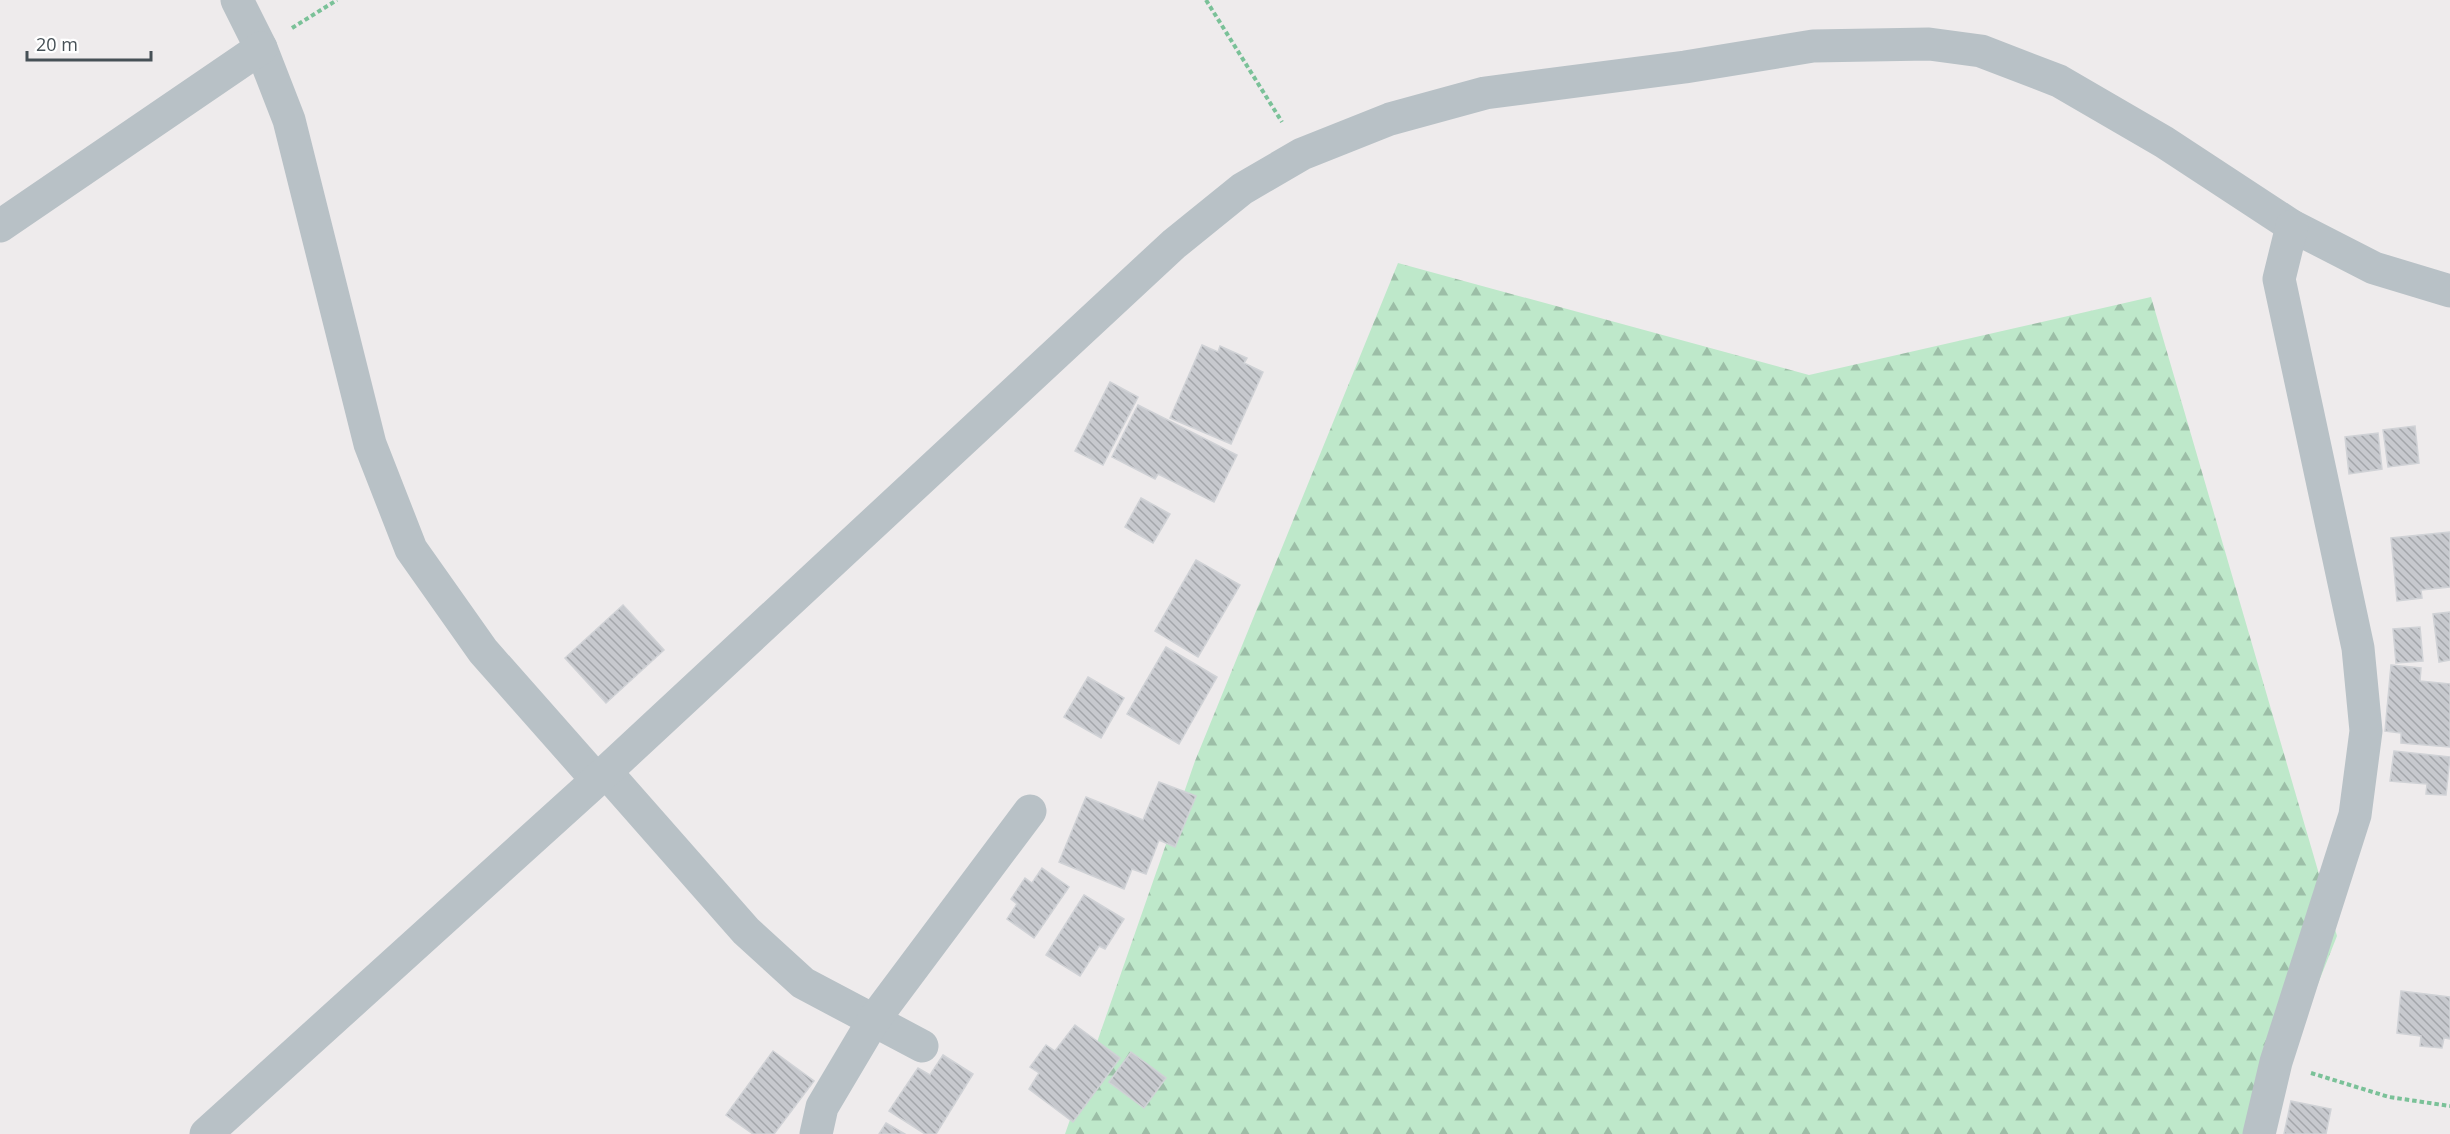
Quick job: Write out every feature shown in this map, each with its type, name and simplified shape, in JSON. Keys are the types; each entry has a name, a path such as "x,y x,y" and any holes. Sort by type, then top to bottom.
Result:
{"street":[{"path":"237,0 261,48 289,120 370,444 411,549 483,651 746,931 803,983 922,1046"},
{"path":"206,1134 602,776 1174,244 1242,189 1302,154 1390,119 1485,93 1685,67 1813,46 1929,44 1981,51 2059,81 2164,142 2292,226 2374,268 2450,291"},
{"path":"0,225 261,48"},
{"path":"2259,1134 2276,1062 2355,815 2366,731 2358,648 2279,279 2292,226"},
{"path":"816,1134 822,1107 873,1021 1029,811"}],"path":[{"path":"261,48 337,0"},
{"path":"1206,0 1302,154"},
{"path":"2276,1062 2389,1097 2450,1106"}],"green space":[{"path":"1398,263 1809,375 2151,297 2337,936 2258,1134 1065,1134 1195,761"}],"building":[{"path":"1202,345 1218,352 1220,346 1247,358 1244,363 1263,372 1231,444 1170,418"},
{"path":"1110,382 1138,397 1103,465 1075,451"},
{"path":"1138,405 1237,455 1214,502 1158,474 1155,479 1112,457"},
{"path":"2415,426 2419,463 2388,467 2383,430"},
{"path":"2378,433 2382,469 2349,474 2345,437"},
{"path":"1141,498 1170,514 1153,543 1125,527"},
{"path":"2450,532 2450,587 2421,590 2422,598 2397,601 2391,538"},
{"path":"1196,560 1240,585 1198,657 1155,631"},
{"path":"623,605 664,650 606,703 565,658"},
{"path":"2450,612 2450,660 2439,662 2433,614"},
{"path":"2420,627 2423,661 2396,663 2393,629"},
{"path":"1166,647 1217,677 1179,744 1127,714"},
{"path":"2391,665 2421,668 2420,681 2450,684 2450,747 2401,743 2401,733 2385,731"},
{"path":"1088,677 1124,698 1101,738 1064,717"},
{"path":"2394,751 2450,757 2446,795 2426,794 2427,784 2390,781"},
{"path":"1159,782 1196,796 1175,847 1159,840 1146,874 1132,869 1124,889 1059,862 1086,797 1143,820"},
{"path":"1042,868 1069,887 1034,938 1007,919 1017,904 1011,899 1025,878 1032,883"},
{"path":"1084,895 1124,919 1105,949 1099,946 1080,976 1046,955"},
{"path":"2401,991 2450,997 2450,1039 2444,1038 2442,1048 2420,1046 2421,1036 2397,1033"},
{"path":"1075,1025 1120,1058 1073,1122 1029,1089 1039,1073 1030,1067 1046,1045 1055,1051"},
{"path":"773,1051 814,1081 774,1134 753,1134 726,1115"},
{"path":"1131,1052 1166,1078 1144,1108 1109,1082"},
{"path":"943,1055 973,1074 936,1134 925,1134 889,1111 918,1068 930,1075"},
{"path":"2291,1101 2331,1109 2326,1134 2284,1134"},
{"path":"886,1123 905,1134 879,1134"}]}
